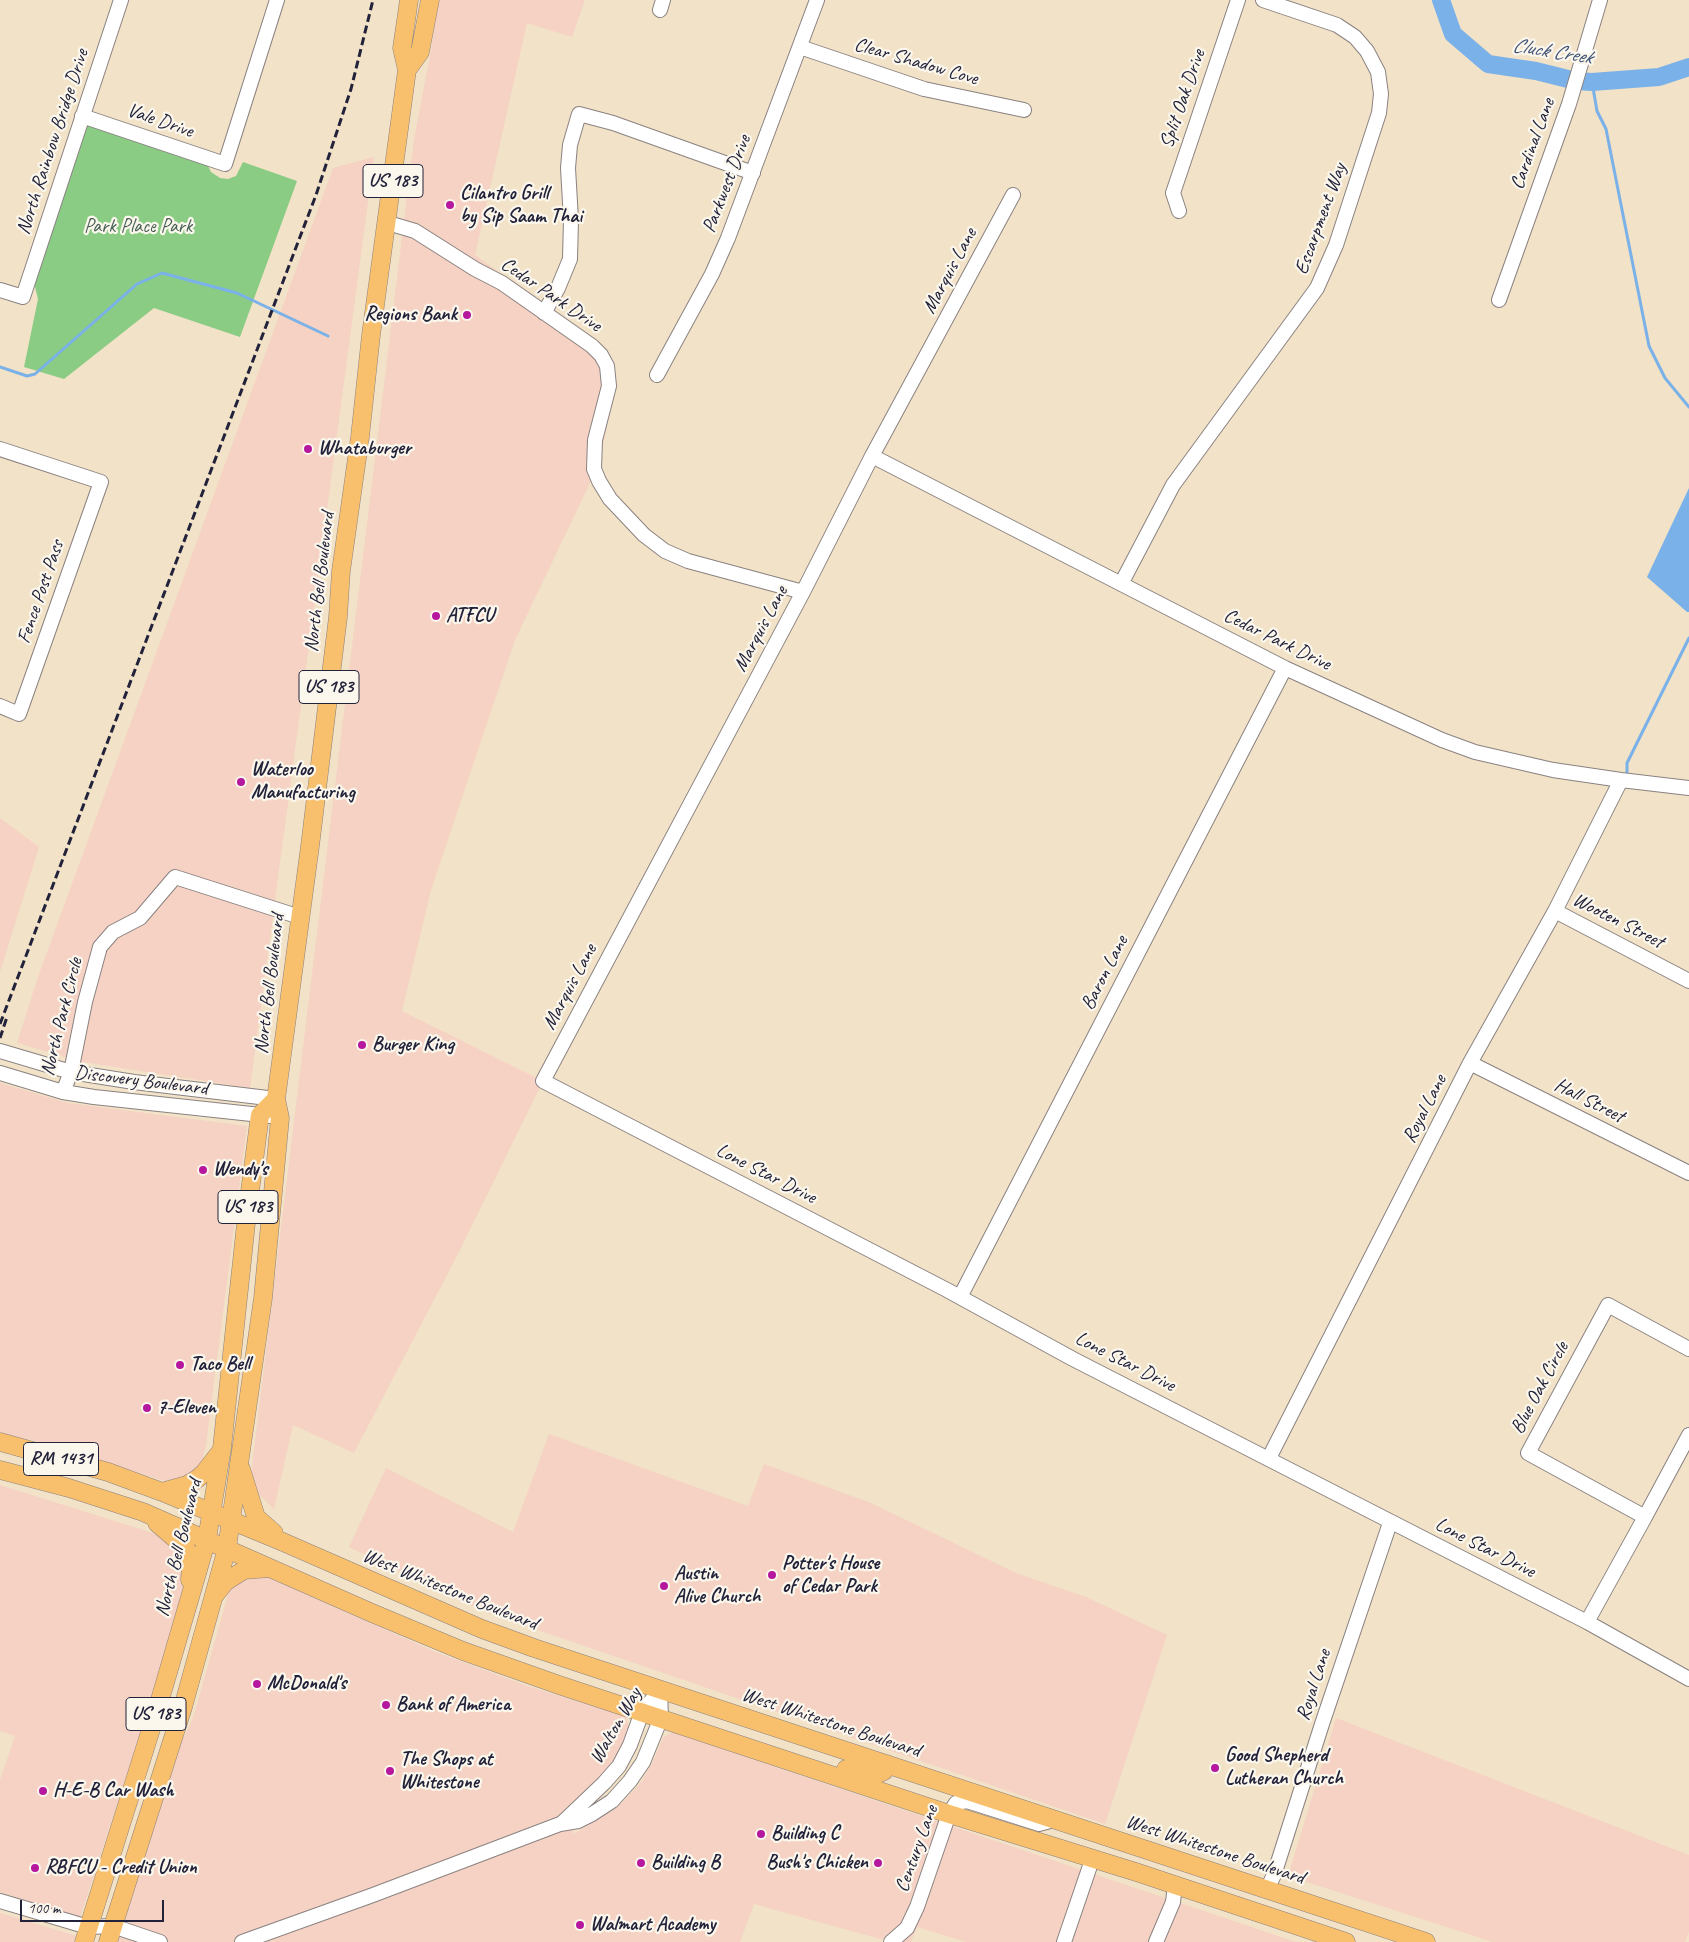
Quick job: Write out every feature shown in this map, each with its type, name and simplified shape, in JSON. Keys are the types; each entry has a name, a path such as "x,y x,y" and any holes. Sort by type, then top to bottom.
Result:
{"main road":[{"name":"North Bell Boulevard","path":"111,1934 169,1754 227,1548 232,1520 263,1298 280,1118 276,1099 338,617 341,571 372,327 388,224 407,70 402,48 409,0"},
{"name":"North Bell Boulevard","path":"407,70 420,52 430,0"},
{"path":"260,1115 276,1099"},
{"name":"North Bell Boulevard","path":"86,1935 123,1823 188,1605 213,1512 260,1115"},
{"name":"RM 1431","path":"0,1442 108,1472 232,1520"},
{"path":"162,1492 187,1485 197,1479 204,1473 222,1448"},
{"path":"240,1464 256,1517 283,1542"},
{"name":"RM 1431","path":"0,1470 77,1490 143,1512 463,1651 559,1685 792,1763 1092,1860 1136,1872 1346,1942"},
{"path":"143,1512 186,1548 191,1565 188,1605"},
{"name":"West Whitestone Boulevard","path":"232,1520 482,1629 660,1690 1426,1942"},
{"path":"212,1599 226,1582 244,1570 271,1568"},
{"path":"792,1763 827,1763 873,1776 884,1771 886,1764"},
{"path":"1136,1872 1152,1869 1252,1901 1261,1897 1267,1889"},
{"path":"1264,1915 1273,1907 1282,1906 1381,1937 1388,1938 1395,1932"}],"street":[{"name":"North Rainbow Bridge Drive","path":"0,290 23,297 121,0"},
{"name":"Vale Drive","path":"82,116 225,164 278,0"},
{"name":"Parkwest Drive","path":"657,375 712,274 728,238 817,0"},
{"name":"Split Oak Drive","path":"1179,211 1173,193 1238,0"},
{"name":"Escarpment Way","path":"1121,584 1173,485 1317,288 1336,245 1379,113 1381,94 1378,72 1368,51 1355,37 1337,25 1263,0"},
{"name":"Cardinal Lane","path":"1499,300 1572,93 1600,0"},
{"name":"Clear Shadow Cove","path":"800,47 924,89 1024,110"},
{"path":"544,313 558,288 570,259 571,220 568,168 570,145 579,114 753,173"},
{"name":"Marquis Lane","path":"543,1081 803,592 872,456 1013,196"},
{"name":"Cedar Park Drive","path":"388,224 415,231 475,269 502,283 592,346 601,355 607,366 609,386 595,440 594,469 598,481 610,499 644,535 665,550 688,561 803,592"},
{"name":"Fence Post Pass","path":"0,448 101,482 19,714 0,706"},
{"name":"Cedar Park Drive","path":"872,456 1285,668 1442,740 1475,752 1553,770 1689,788"},
{"name":"Baron Lane","path":"960,1297 1285,668"},
{"name":"Royal Lane","path":"1269,1458 1470,1063 1555,911 1620,780"},
{"name":"North Park Circle","path":"63,1092 71,1072 85,1002 100,947 113,932 140,918 176,877 300,917"},
{"name":"Wooten Street","path":"1555,911 1689,980"},
{"name":"Discovery Boulevard","path":"0,1051 71,1072 134,1082 276,1099"},
{"name":"Hall Street","path":"1470,1063 1689,1173"},
{"name":"Discovery Boulevard","path":"0,1073 63,1092 94,1097 280,1118"},
{"name":"Lone Star Drive","path":"543,1081 960,1297 1073,1359 1269,1458 1390,1523 1587,1622 1689,1679"},
{"name":"Blue Oak Circle","path":"1645,1517 1528,1453 1608,1305 1689,1349"},
{"path":"1587,1622 1689,1435"},
{"name":"Royal Lane","path":"1267,1889 1274,1875 1322,1724 1390,1523"},
{"name":"Walton Way","path":"560,1824 604,1783 619,1766 630,1745 642,1712 660,1690"},
{"name":"Walton Way","path":"246,1942 560,1824 578,1821 612,1801 637,1772 661,1718 660,1690"},
{"name":"Century Lane","path":"890,1942 907,1928 917,1908 949,1814 956,1803 967,1801 1039,1824 1054,1820"},
{"path":"1064,1942 1092,1860"},
{"path":"1156,1942 1173,1902 1175,1885"},
{"path":"0,1901 104,1942"},
{"path":"86,1935 111,1934 160,1942"}],"shaded area":[{"path":"439,0 585,0 572,37 527,23 475,255 596,342 614,393 599,464 515,640 431,890 402,1011 543,1081 459,1252 354,1453 293,1425 274,1509 251,1487 252,1465 414,139"},
{"path":"374,157 250,1088 82,1062 17,1043 38,977 333,168"},
{"path":"0,818 39,847 0,972"},
{"path":"0,1083 68,1103 247,1126 206,1445 200,1470 183,1478 165,1481 35,1441 0,1433"},
{"path":"549,1434 748,1506 764,1464 871,1503 1016,1573 1086,1597 1167,1635 1105,1824 485,1612 349,1547 386,1468 513,1532"},
{"path":"0,1485 166,1537 176,1543 187,1572 154,1691 80,1918 0,1892 0,1780 15,1736 0,1731"},
{"path":"258,1573 438,1653 531,1687 625,1716 630,1728 615,1763 594,1785 566,1808 574,1834 622,1803 642,1781 663,1738 672,1732 1296,1942 966,1942 917,1927 911,1942 891,1942 754,1904 740,1942 115,1942 182,1741 193,1718 230,1588 236,1581"},
{"path":"1336,1718 1689,1855 1689,1931 1685,1942 1493,1942 1288,1876"},
{"path":"0,1913 77,1936 76,1942 0,1942"}],"green space":[{"name":"Park Place Park","path":"89,124 207,164 211,172 220,178 228,179 236,176 243,162 297,181 240,337 154,308 64,379 24,367 38,299 34,283 85,126"}],"water":[{"path":"1689,488 1689,612 1687,612 1647,577"}],"waterway":[{"name":"Cluck Creek","path":"1441,0 1453,34 1488,64 1536,71 1576,81 1592,82 1659,77 1689,67"},
{"path":"1592,82 1597,111 1606,129 1649,346 1665,378 1689,407"},
{"path":"0,367 27,376 35,374 137,284 162,273 237,293 328,336"},
{"path":"1627,774 1627,763 1689,638"}],"railway":[{"path":"0,1024 316,195 351,89 373,0"},
{"path":"0,1038 7,1017"}],"place":[{"name":"Cilantro Grill by Sip Saam Thai","path":"450,205"},
{"name":"Regions Bank","path":"467,315"},
{"name":"Whataburger","path":"308,449"},
{"name":"ATFCU","path":"436,616"},
{"name":"Waterloo Manufacturing","path":"241,782"},
{"name":"Burger King","path":"362,1045"},
{"name":"Wendy's","path":"203,1170"},
{"name":"Taco Bell","path":"180,1365"},
{"name":"7-Eleven","path":"147,1408"},
{"name":"Potter's House of Cedar Park","path":"772,1575"},
{"name":"Austin Alive Church","path":"664,1586"},
{"name":"McDonald's","path":"257,1684"},
{"name":"Bank of America","path":"386,1705"},
{"name":"Good Shepherd Lutheran Church","path":"1215,1768"},
{"name":"The Shops at Whitestone","path":"390,1771"},
{"name":"H-E-B Car Wash","path":"43,1791"},
{"name":"Building C","path":"761,1834"},
{"name":"Building B","path":"641,1863"},
{"name":"Bush's Chicken","path":"878,1863"},
{"name":"RBFCU - Credit Union","path":"35,1868"},
{"name":"Walmart Academy","path":"580,1925"}]}
